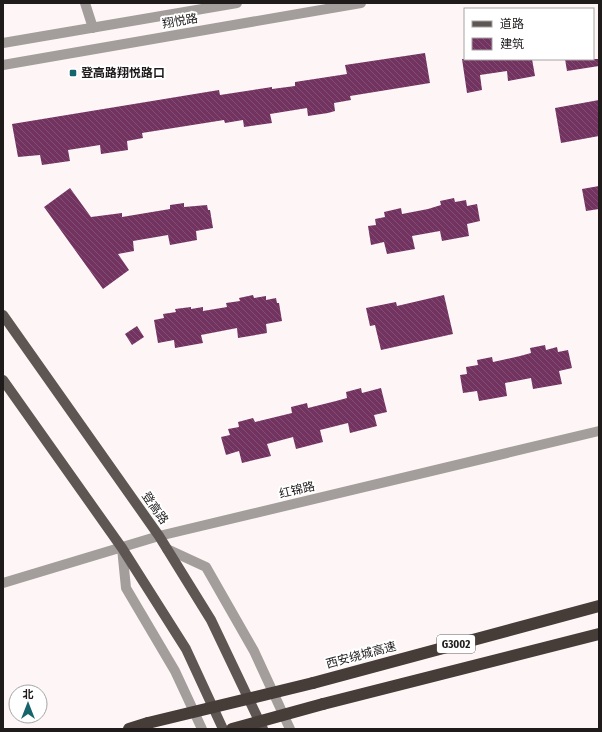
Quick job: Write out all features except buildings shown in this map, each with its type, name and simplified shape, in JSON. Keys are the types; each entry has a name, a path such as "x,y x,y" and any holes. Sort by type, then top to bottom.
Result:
{"highway":[{"name":"西安绕城高速","path":"129,729 312,683 599,606"},
{"name":"G3002","path":"232,729 323,704 599,634"}],"main road":[{"name":"登高路","path":"3,316 159,536 212,620 263,729"},
{"path":"3,380 122,548 186,649 223,729"}],"street":[{"path":"85,3 93,28"},
{"name":"翔悦路","path":"3,43 237,3"},
{"name":"翔悦路","path":"3,65 361,3"},
{"name":"红锦路","path":"3,583 159,536 599,431"},
{"path":"122,548 126,588 175,671 202,729"},
{"path":"167,549 206,567 254,650 290,729"}],"place":[{"name":"登高路翔悦路口","path":"73,73"}]}
